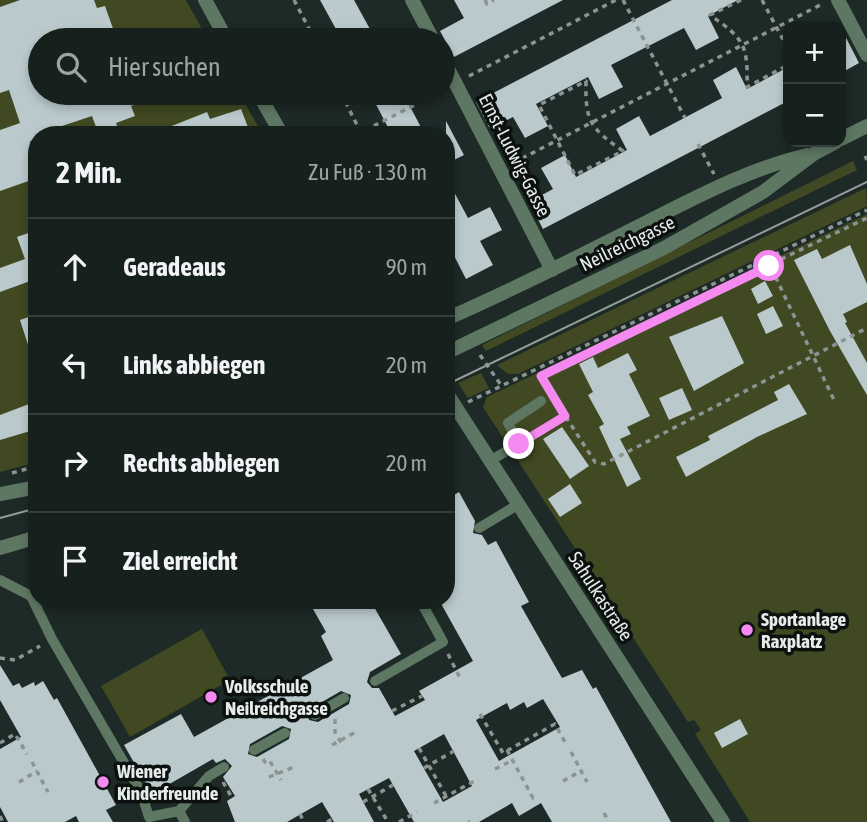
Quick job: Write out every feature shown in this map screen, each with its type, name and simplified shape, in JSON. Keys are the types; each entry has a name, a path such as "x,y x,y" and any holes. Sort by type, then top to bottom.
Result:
{"street":[{"path":"205,0 220,28"},
{"path":"412,0 427,28"},
{"path":"838,0 867,55"},
{"name":"Ernst-Ludwig-Gasse","path":"456,83 552,270"},
{"path":"265,105 277,126"},
{"path":"846,136 867,126"},
{"name":"Neilreichgasse","path":"455,349 664,248 763,192 826,147"},
{"name":"Neilreichgasse","path":"455,315 552,270 720,185 765,165 815,153"},
{"name":"Sahulkastraße","path":"455,406 723,822"},
{"path":"0,494 28,489"},
{"path":"0,548 28,540"}],"lane":[{"path":"491,460 519,444 508,423 541,401"},
{"path":"478,528 519,504"},
{"path":"0,580 28,594"},
{"path":"37,609 141,792 145,820 179,811 209,776 224,767"},
{"path":"375,681 443,642 425,609"},
{"path":"315,715 344,698"},
{"path":"254,750 285,733"},
{"path":"179,811 185,822"}],"path":[{"path":"294,0 308,28"},
{"path":"485,0 487,4 494,0"},
{"path":"456,83 616,0"},
{"path":"623,0 685,118"},
{"path":"741,0 710,15 739,36 748,55 747,86 783,68"},
{"path":"762,0 783,40"},
{"path":"500,170 829,0"},
{"path":"586,81 585,110 591,123 597,133 623,151 575,175 558,140 539,105 586,81"},
{"path":"347,105 356,126"},
{"path":"375,126 415,105"},
{"path":"698,144 720,185"},
{"path":"455,397 867,210"},
{"path":"867,218 541,376 595,462 604,464 867,328"},
{"path":"766,258 835,402"},
{"path":"519,444 565,416"},
{"path":"0,477 28,469"},
{"path":"0,658 15,660 52,639"},
{"path":"443,642 460,678 453,679"},
{"path":"400,714 394,709 422,696"},
{"path":"329,707 343,746"},
{"path":"480,714 503,753 555,724 566,744"},
{"path":"484,734 490,731"},
{"path":"332,745 354,733"},
{"path":"0,743 15,734 27,754"},
{"path":"419,748 426,766 446,796"},
{"path":"507,750 533,798 537,796"},
{"path":"426,766 453,751"},
{"path":"571,752 587,782"},
{"path":"495,769 513,760"},
{"path":"32,762 48,792"},
{"path":"267,765 271,763 281,780"},
{"path":"269,777 294,767"},
{"path":"19,782 37,771"},
{"path":"563,781 581,771"},
{"path":"433,803 478,779"},
{"path":"363,802 393,785"},
{"path":"368,789 387,822"},
{"path":"399,822 417,812"},
{"path":"604,813 609,822"},
{"path":"300,814 304,822"},
{"path":"0,816 3,822"},
{"path":"327,822 332,819"}],"green space":[{"path":"0,0 186,0 201,28 28,28 28,105 246,105 258,126 28,126 28,464 0,472"},
{"path":"853,161 857,170 486,351 482,345"},
{"path":"866,188 867,206 518,374 508,374 497,365"},
{"path":"867,214 867,822 750,822 695,734 701,730 694,720 688,722 483,407 487,397"},
{"path":"481,373 489,388 468,398 458,383"},
{"path":"202,629 230,680 130,737 101,686"}],"building":[{"path":"20,0 94,0 97,8 105,6 113,28 28,28 28,105 134,105 131,106 135,116 116,123 117,126 96,126 92,116 62,126 28,126 28,181 0,191 0,130 20,123 9,90 0,93 0,7"},
{"path":"320,0 354,0 369,28 335,28"},
{"path":"454,0 563,0 455,56 455,28 446,28 464,18"},
{"path":"672,0 738,0 708,16 719,38 696,50 684,28 611,65 623,87 599,99 588,77 536,104 548,126 525,138 513,117 490,129 476,102"},
{"path":"846,38 859,63 846,70"},
{"path":"736,67 747,89 783,70 783,104 543,229 529,202 553,189 541,168 565,155 576,177 627,150 616,129 639,116 650,136 722,98 713,80"},
{"path":"376,105 409,105 420,126 387,126"},
{"path":"241,109 247,126 172,126 207,112 210,119"},
{"path":"455,138 464,155 455,160"},
{"path":"455,194 468,218 490,207 502,230 480,241 493,265 466,279 455,258"},
{"path":"28,233 28,282 0,292 0,268 25,259 17,237"},
{"path":"850,245 867,284 867,302 843,314 847,322 845,323 867,363 867,395 830,331 794,260 817,249 822,259"},
{"path":"765,281 773,296 758,304 751,289"},
{"path":"773,306 783,326 766,334 757,314"},
{"path":"722,316 744,363 694,391 669,337"},
{"path":"28,317 28,345 20,320"},
{"path":"628,353 637,370 629,374 650,416 627,427 631,434 620,439 641,479 627,487 599,427 604,424 588,395 593,392 579,364 593,357 598,368"},
{"path":"789,384 807,414 757,437 686,477 676,457 710,440 708,436 778,400 774,392"},
{"path":"682,388 692,410 669,420 659,398"},
{"path":"28,404 28,432 0,440 0,415"},
{"path":"562,427 589,466 570,479 543,439"},
{"path":"570,484 582,503 560,517 548,499"},
{"path":"459,492 475,521 473,533 482,535 488,545 496,541 529,602 521,606 562,678 582,670 593,689 596,687 671,822 552,822 541,803 519,816 512,803 479,822 414,822 389,778 359,794 374,822 334,822 322,802 287,822 235,822 227,801 235,796 223,777 232,766 225,759 216,763 213,759 152,794 124,745 181,714 194,737 333,660 321,636 326,632 313,609 375,609 401,654 370,672 367,682 372,688 379,688 395,716 425,700 419,691 473,661 444,609 455,609 455,494","holes":["341,691 351,695 349,704 318,722 309,720 310,709","543,699 560,727 499,761 476,720 507,703 510,710 524,702 527,708","282,726 291,729 289,739 257,757 248,754 250,744","444,734 472,786 443,802 414,751"]},
{"path":"0,665 13,686 19,683 22,688 34,682 35,686 43,681 54,700 57,698 116,805 106,810 113,822 79,822 76,816 65,822 8,822 0,807 0,749 21,737 0,700"},
{"path":"740,719 748,734 722,748 714,733"}],"tram line":[{"path":"455,381 867,182"},
{"path":"0,518 28,510"}],"place":[{"name":"Sportanlage Raxplatz","path":"747,630"},
{"name":"Volksschule Neilreichgasse","path":"211,697"},
{"name":"Wiener Kinderfreunde","path":"103,782"}],"route":[{"path":"519,444 565,416 541,376 769,266"}]}
